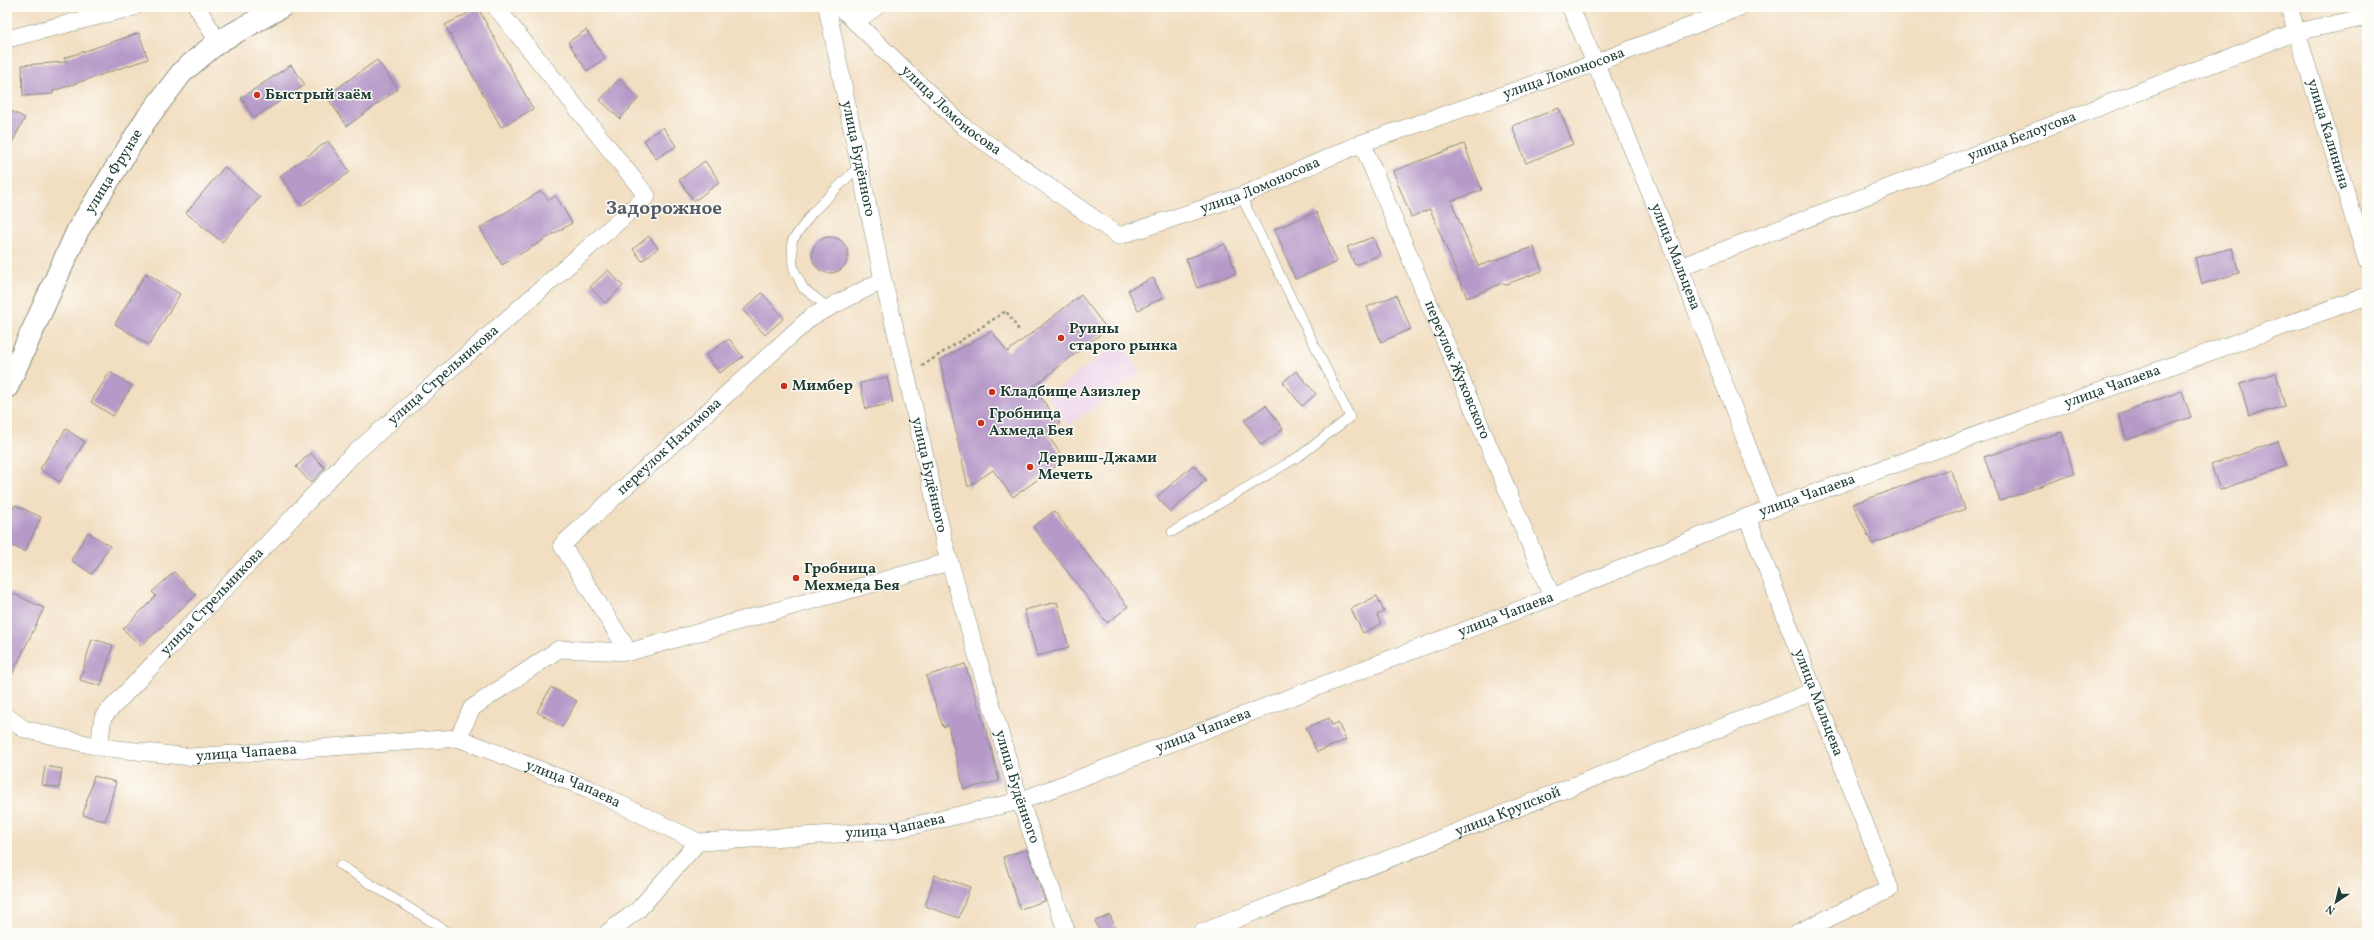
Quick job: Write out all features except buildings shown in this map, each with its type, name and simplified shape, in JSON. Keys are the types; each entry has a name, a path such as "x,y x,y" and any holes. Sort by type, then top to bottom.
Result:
{"main road":[{"name":"улица Фрунзе","path":"7,387 78,230 145,121 183,71 218,42 281,7"}],"street":[{"path":"7,39 134,7"},
{"path":"197,7 218,42"},
{"name":"улица Стрельникова","path":"99,747 103,717 346,461 647,196 496,7"},
{"name":"улица Будённого","path":"827,7 883,280 907,376 949,562 1020,801 1067,933"},
{"name":"улица Ломоносова","path":"840,7 964,127 1119,236 1241,196 1362,143 1596,63 1740,7"},
{"path":"855,22 876,7"},
{"name":"улица Мальцева","path":"1570,7 1596,63 1680,267 1771,509"},
{"name":"улица Калинина","path":"2289,7 2367,260"},
{"name":"улица Белоусова","path":"1680,267 2296,32 2367,17"},
{"name":"переулок Жуковского","path":"1362,143 1552,597"},
{"name":"переулок Нахимова","path":"629,652 562,545 811,317 883,280"},
{"name":"улица Чапаева","path":"7,717 24,728 99,747 191,757 458,738 589,789 698,842 890,831 1020,801 1552,597 1747,516 1771,509 2367,296"},
{"name":"улица Мальцева","path":"1747,516 1890,889 1797,933"},
{"path":"458,738 472,708 558,649 629,652 949,562"},
{"name":"улица Крупской","path":"1201,933 1814,691"},
{"path":"607,933 638,910 698,842"}],"lane":[{"path":"829,308 803,288 793,267 792,241 812,213 860,165"},
{"path":"1172,532 1301,455 1350,417 1241,196"},
{"path":"340,865 450,933"}],"path":[{"path":"907,376 1006,311 1020,332"}],"shaded area":[{"name":"Руины старого рынка","path":"1118,342 1141,371 1069,426 1047,397"}],"place":[{"name":"Быстрый заём","path":"257,95"},
{"name":"Руины старого рынка","path":"1061,338"},
{"name":"Мимбер","path":"784,386"},
{"name":"Кладбище Азизлер","path":"992,392"},
{"name":"Гробница Ахмеда Бея","path":"981,423"},
{"name":"Дервиш-Джами Мечеть","path":"1030,467"},
{"name":"Гробница Мехмеда Бея","path":"796,578"}],"district":[{"name":"Задорожное","path":"664,209"}]}
